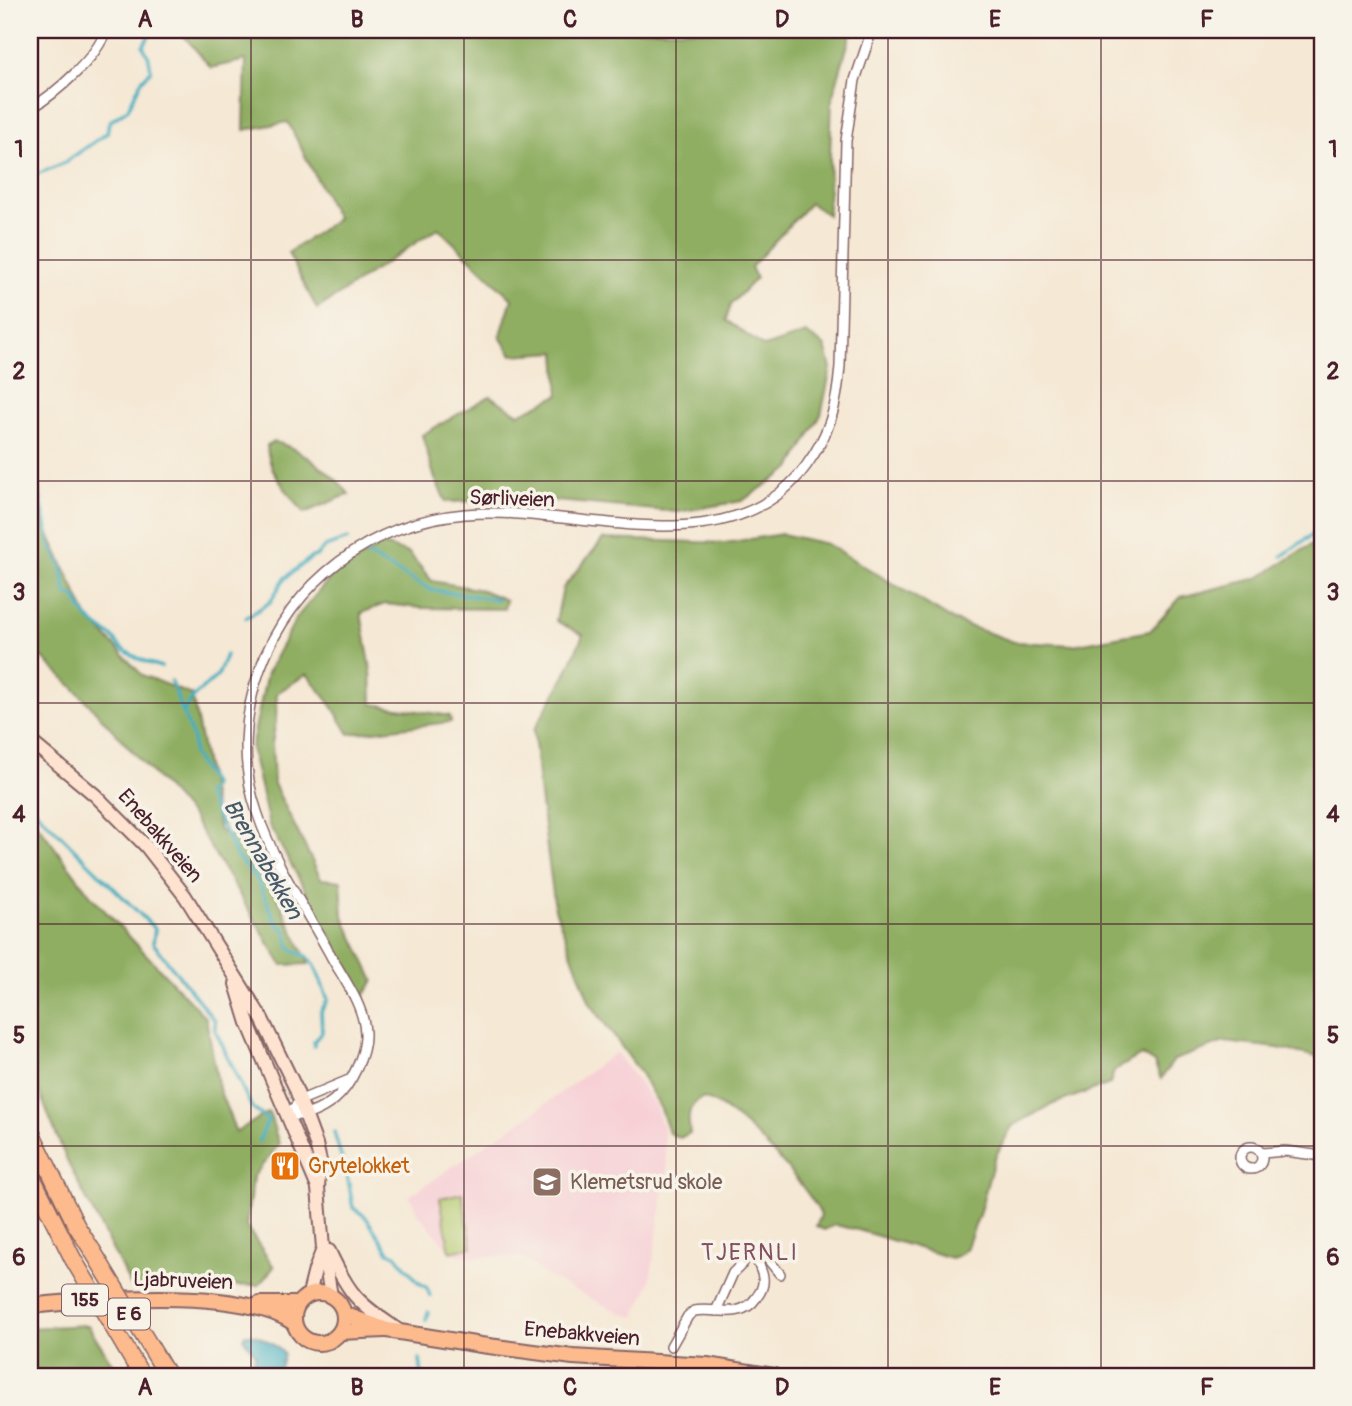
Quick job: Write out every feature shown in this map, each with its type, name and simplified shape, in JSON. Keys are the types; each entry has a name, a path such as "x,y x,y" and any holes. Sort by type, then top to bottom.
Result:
{"highway":[{"name":"E 6","path":"30,1130 76,1225 168,1376"},
{"name":"E 6","path":"30,1173 74,1259 142,1376"}],"main road":[{"name":"Enebakkveien","path":"30,741 95,795 146,846 196,912 235,979 252,1001 301,1100 320,1161 318,1188 331,1296 340,1303 344,1314 394,1331"},
{"name":"Enebakkveien","path":"235,979 244,1014 318,1188"},
{"name":"Enebakkveien","path":"323,1244 294,1323 304,1339 319,1344 328,1342 340,1332 394,1331 539,1353 706,1364 775,1376"},
{"path":"323,1244 353,1296 394,1331"},
{"name":"155","path":"304,1299 321,1293 331,1296"},
{"name":"Ljabruveien","path":"251,1306 304,1299"},
{"name":"Ljabruveien","path":"30,1306 90,1300 197,1300 251,1306 277,1313 294,1323"},
{"path":"340,1332 344,1314"}],"street":[{"path":"30,109 55,91 85,61 106,30"},
{"name":"Sørliveien","path":"307,1115 339,1096 358,1067 365,1031 357,1004 268,842 257,813 247,769 246,747 251,699 272,641 314,582 348,555 399,528 438,517 475,513 628,524 703,524 734,519 765,504 798,477 827,435 836,401 840,366 846,141 855,80 872,30"},
{"path":"307,1115 288,1114 301,1100 349,1080"},
{"path":"1262,1153 1285,1151 1322,1156"},
{"path":"671,1346 691,1312 739,1311 754,1301 764,1279 757,1258 759,1251 780,1274"},
{"path":"716,1311 733,1273 743,1263"}],"shaded area":[{"name":"Klemetsrud skole","path":"616,1052 654,1103 663,1127 667,1168 650,1282 635,1317 620,1313 548,1277 522,1257 461,1256 451,1252 419,1215 409,1196 537,1110"}],"green space":[{"path":"179,30 852,30 832,99 828,215 810,203 751,267 756,278 731,304 726,320 764,347 806,333 825,346 831,368 821,415 791,468 742,501 678,512 535,499 446,502 435,479 422,435 490,396 519,414 559,395 556,352 512,355 500,337 512,299 438,228 317,309 288,253 337,219 288,122 244,130 246,60 211,68"},
{"path":"274,442 315,462 349,494 304,513 280,482 271,464 267,445"},
{"path":"30,458 44,524 87,616 142,675 192,695 219,831 252,845 309,964 282,965 191,815 73,687 30,646"},
{"path":"782,534 827,544 955,621 1014,642 1073,645 1150,631 1181,597 1258,578 1322,538 1322,1058 1278,1048 1224,1042 1174,1060 1161,1079 1154,1063 1141,1055 1114,1071 1110,1084 1053,1104 1012,1126 994,1159 979,1215 966,1249 951,1258 858,1230 835,1225 824,1230 816,1226 821,1215 786,1166 750,1130 716,1104 702,1098 693,1105 689,1113 690,1133 680,1138 669,1133 661,1109 642,1075 590,1003 555,909 534,730 565,676 583,635 556,621 563,588 603,539 725,543"},
{"path":"383,545 409,553 432,581 482,590 506,600 504,609 422,608 385,604 361,613 371,670 372,704 450,716 451,722 349,734 332,706 307,674 277,693 272,743 274,784 321,879 341,881 343,916 374,981 364,996 269,825 251,748 267,673 297,617 336,571"},
{"path":"30,814 91,896 206,1018 219,1089 236,1132 269,1112 279,1144 253,1177 246,1226 274,1267 259,1285 133,1290 67,1161 30,1069"},
{"path":"462,1193 472,1247 450,1252 440,1198"},
{"path":"88,1325 120,1376 30,1376 30,1328"}],"water":[{"path":"245,1334 272,1343 281,1351 284,1354 280,1368 253,1374 250,1372 256,1354 243,1338"}],"waterway":[{"path":"30,177 64,163 107,133 109,122 128,109 142,80 151,71 143,46 153,30"},
{"name":"Brennabekken","path":"30,469 38,487 50,544 62,567 66,593 76,598 85,615 112,636 121,648 161,667"},
{"path":"1282,556 1322,528"},
{"path":"246,618 270,602 285,578 312,557 325,547 348,539"},
{"path":"367,555 431,590 497,599"},
{"path":"183,713 194,696 218,675 226,655"},
{"name":"Brennabekken","path":"171,681 193,739 193,754 212,784 212,788 206,793 237,857 257,879 275,921 286,931 289,945 294,951 307,956 315,966 328,1000 321,1011 322,1032 314,1041 314,1046"},
{"path":"30,805 155,929 153,943 215,1021 215,1030 252,1108 268,1120 259,1141"},
{"name":"Brennabekken","path":"334,1132 353,1208 365,1216 389,1252 396,1255 418,1282 427,1288 430,1296"},
{"path":"426,1320 428,1312"},
{"path":"420,1359 422,1376"}],"place":[{"name":"Grytelokket","path":"285,1166"},
{"name":"Klemetsrud skole","path":"547,1182"}],"district":[{"name":"TJERNLI","path":"750,1252"}]}
